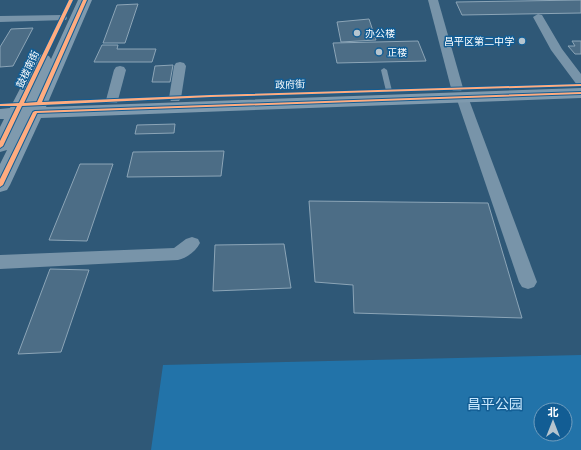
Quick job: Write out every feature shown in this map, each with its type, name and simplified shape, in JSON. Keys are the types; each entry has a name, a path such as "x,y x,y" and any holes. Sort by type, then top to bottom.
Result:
{"main road":[{"name":"鼓楼南街","path":"0,185 23,109 71,0"},
{"name":"鼓楼南街","path":"0,146 23,109 84,0"},
{"name":"政府街","path":"0,105 23,109 460,93 581,83"},
{"name":"政府街","path":"23,109 112,100 389,91 460,93 581,93"}],"street":[{"path":"433,0 460,93 528,282"},
{"path":"538,17 557,50 581,83"},
{"path":"0,19 62,18"},
{"path":"175,98 180,66"},
{"path":"112,100 120,70"},
{"path":"0,262 178,254 192,244"}],"lane":[{"path":"384,70 389,91"}],"green space":[{"name":"昌平公园","path":"581,355 581,450 151,450 163,365"}],"building":[{"path":"581,0 581,13 462,15 456,2"},
{"path":"138,4 125,43 103,43 117,5"},
{"name":"办公楼","path":"369,19 376,40 341,42 337,22"},
{"path":"33,28 13,66 0,67 0,47 11,29"},
{"name":"正楼","path":"418,41 426,61 337,63 333,43"},
{"path":"572,41 581,41 581,54 575,54 568,46 575,46"},
{"path":"102,45 118,45 117,49 156,49 152,62 94,62"},
{"path":"173,65 170,82 152,82 155,66"},
{"path":"175,124 174,133 135,134 137,125"},
{"path":"224,151 221,176 127,177 133,152"},
{"path":"80,164 113,164 87,241 49,240"},
{"path":"309,201 488,203 522,318 354,313 353,285 315,282"},
{"path":"284,244 291,288 213,291 215,245"},
{"path":"50,269 89,270 61,352 18,354"}],"cycle path":[{"path":"0,146 71,0"},
{"path":"39,103 85,0"},
{"path":"0,105 211,96 581,85"},
{"path":"0,185 35,112 581,93"}],"place":[{"name":"办公楼","path":"357,33"},
{"name":"昌平区第二中学","path":"522,41"},
{"name":"正楼","path":"379,52"}]}
